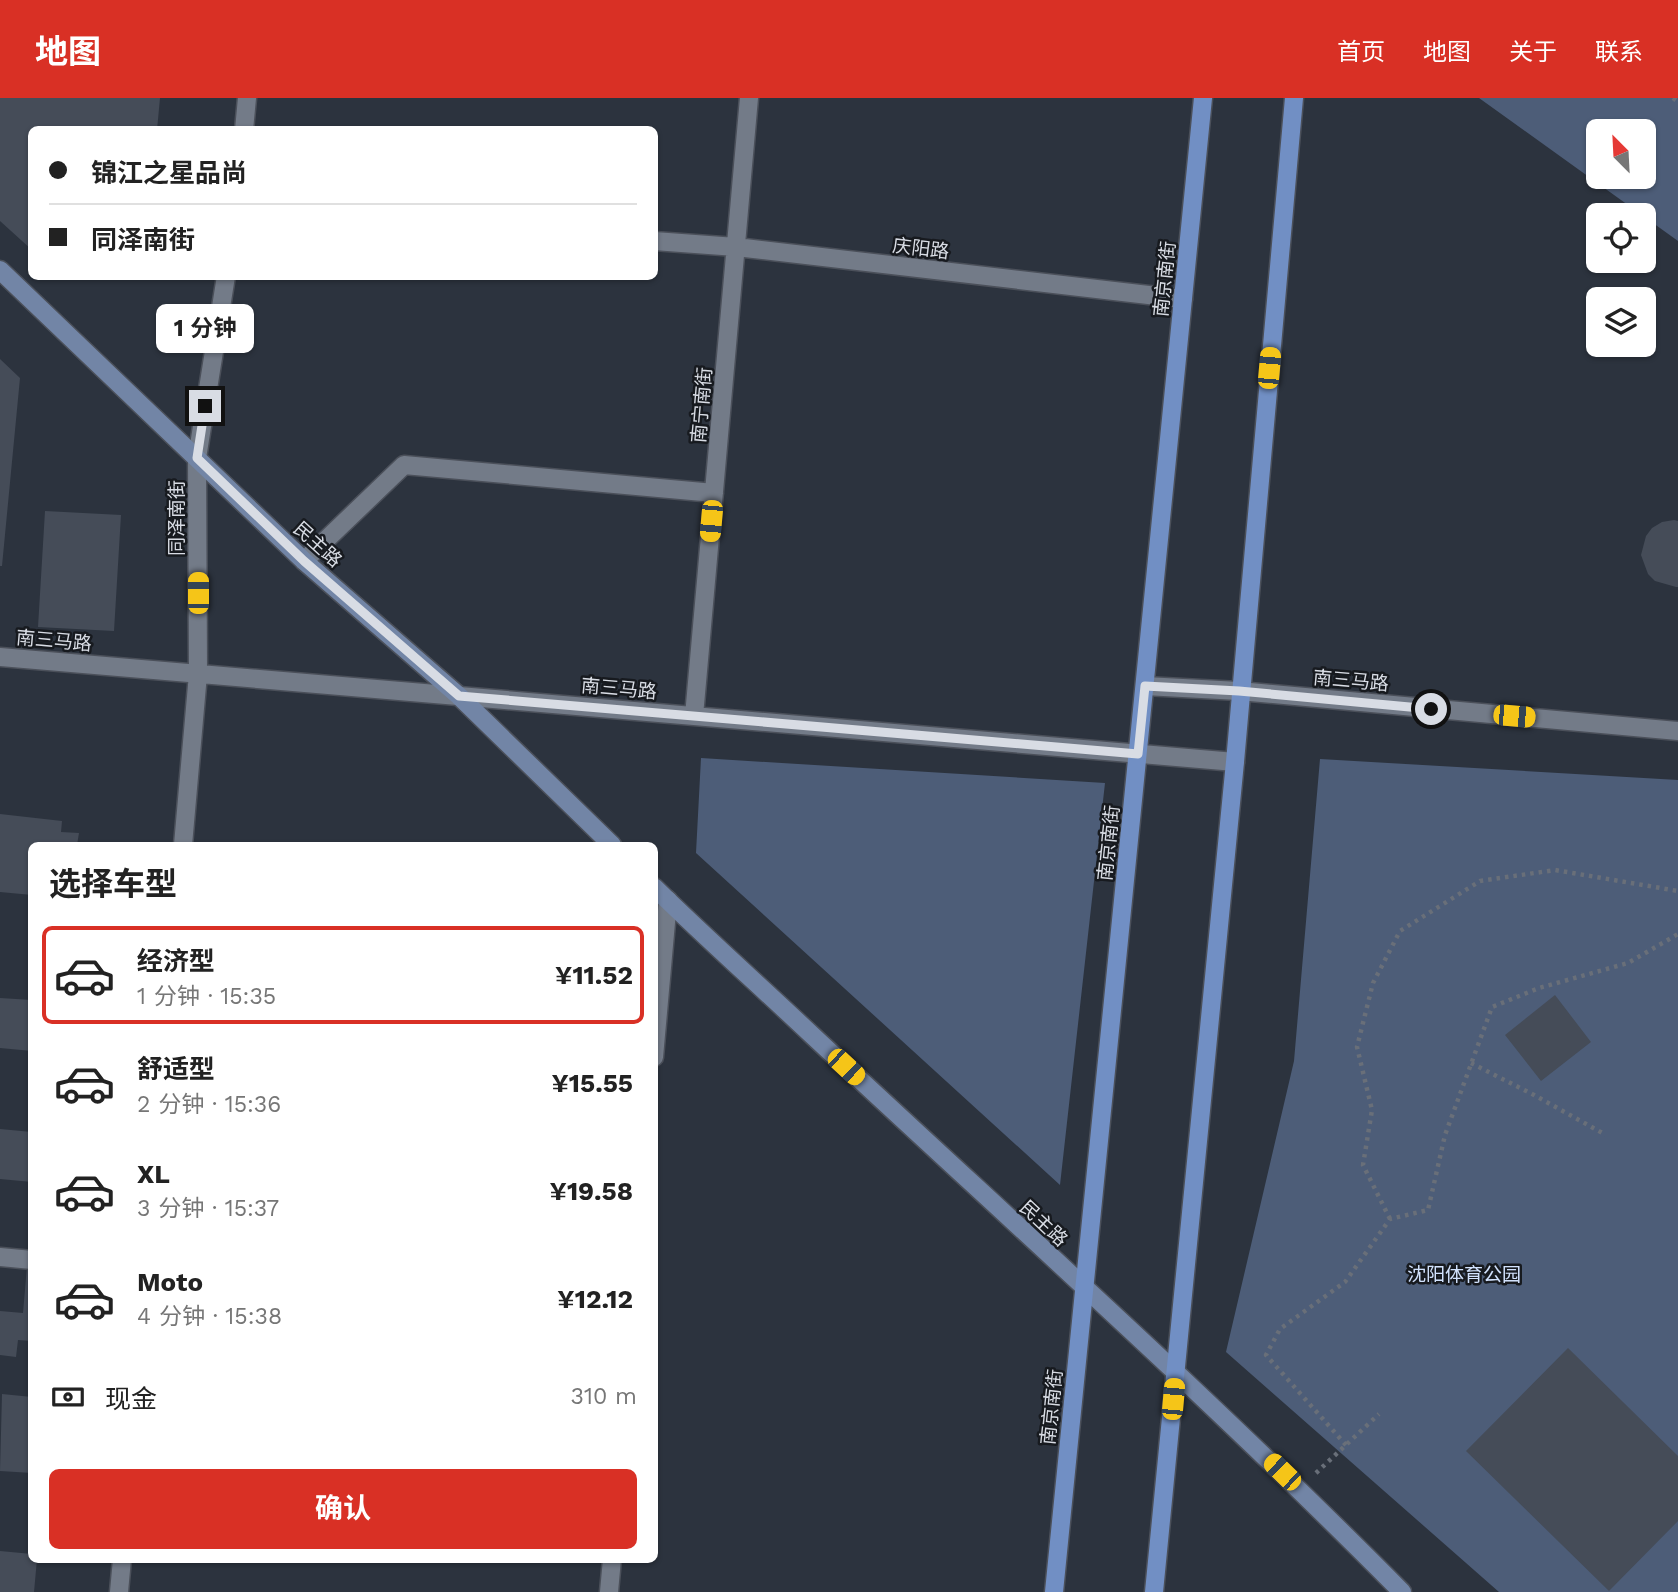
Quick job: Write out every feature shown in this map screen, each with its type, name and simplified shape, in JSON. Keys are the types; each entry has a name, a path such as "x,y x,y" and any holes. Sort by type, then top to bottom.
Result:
{"main road":[{"name":"南京南街","path":"1054,1592 1203,98"},
{"path":"1154,1592 1235,762 1239,691 1294,98"}],"street":[{"path":"244,126 247,98"},
{"name":"南宁南街","path":"694,716 749,98"},
{"name":"庆阳路","path":"658,241 736,247 1183,299"},
{"name":"民主路","path":"0,270 304,561 459,696 609,842"},
{"name":"同泽南街","path":"183,842 198,674 197,458 225,280"},
{"path":"304,561 404,465 714,493"},
{"name":"南三马路","path":"0,657 1235,762"},
{"name":"南三马路","path":"1145,686 1239,691 1678,731"},
{"name":"民主路","path":"658,891 1084,1290 1175,1371 1300,1489 1402,1592"},
{"path":"658,1012 668,900"},
{"path":"0,1256 28,1260"},
{"path":"119,1592 122,1563"},
{"path":"609,1592 611,1563"}],"path":[{"path":"1673,98 1678,102"},
{"path":"1390,1219 1363,1165 1372,1110 1357,1047 1373,983 1400,931 1480,880 1555,870 1678,891"},
{"path":"1346,1445 1266,1355 1280,1329 1345,1282 1390,1219 1428,1210 1446,1135 1492,1007 1539,988 1628,963 1678,934"},
{"path":"1471,1063 1606,1135"},
{"path":"1300,1489 1379,1414"}],"green space":[{"path":"1479,98 1678,98 1678,241 1656,225 1656,203 1625,203 1606,189 1656,189 1656,119 1586,119 1586,175"},
{"path":"701,758 1105,783 1060,1185 696,853"},
{"name":"沈阳体育公园","path":"1320,759 1678,780 1678,1592 1499,1592 1226,1352 1294,1061"}],"building":[{"path":"0,98 160,98 157,126 28,126 28,246 0,221"},
{"path":"0,359 20,378 2,566 0,566"},
{"path":"45,511 121,515 114,631 38,627"},
{"path":"1678,521 1678,587 1655,581 1648,574 1641,555 1646,536 1652,528 1662,522"},
{"path":"0,814 62,821 61,832 79,833 78,842 28,842 28,895 0,892"},
{"path":"1555,995 1591,1042 1541,1081 1505,1035"},
{"path":"0,998 28,1000 28,1051 0,1048"},
{"path":"0,1129 28,1132 28,1182 0,1179"},
{"path":"28,1266 28,1341 18,1340 16,1357 0,1355 0,1311 23,1313"},
{"path":"1568,1348 1678,1456 1678,1521 1609,1591 1466,1451"},
{"path":"2,1394 28,1397 28,1473 0,1471"},
{"path":"0,1551 28,1554 28,1563 37,1563 34,1592 0,1592"}],"route":[{"path":"205,406 197,458 304,561 459,696 1138,754 1145,686 1239,691 1431,709"}]}
